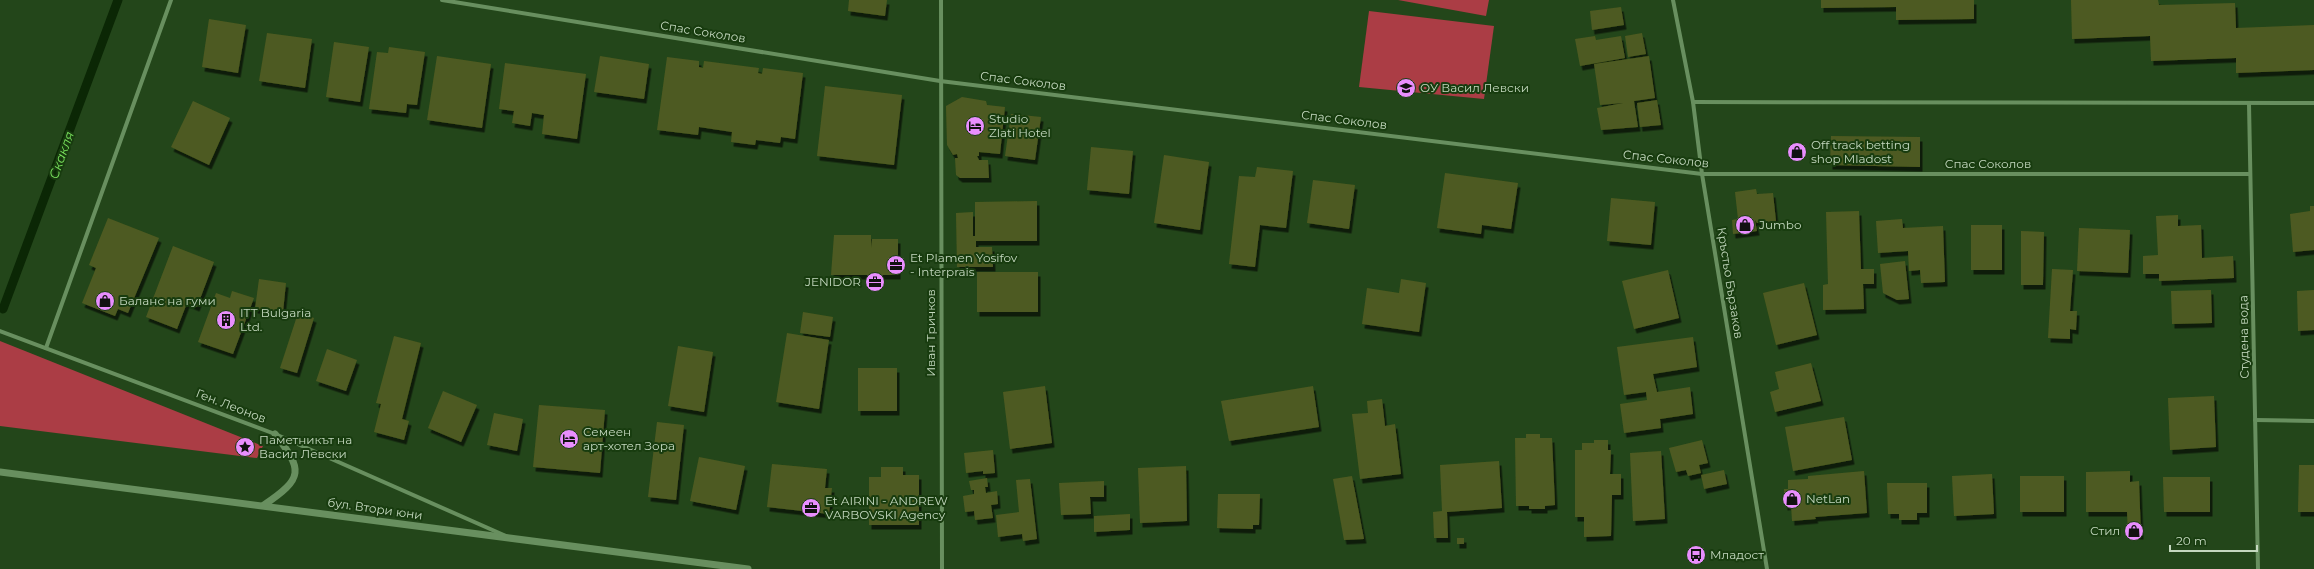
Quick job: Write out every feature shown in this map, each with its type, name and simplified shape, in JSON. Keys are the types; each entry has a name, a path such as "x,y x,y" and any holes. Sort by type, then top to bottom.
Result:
{"street":[{"path":"46,348 171,0"},
{"name":"Спас Соколов","path":"442,0 940,81 1702,174 2250,174"},
{"name":"Иван Тричков","path":"941,0 942,569"},
{"name":"Кръстьо Бързаков","path":"1673,0 1693,102 1702,174 1767,569"},
{"path":"1693,102 2314,103"},
{"name":"Студена вода","path":"2249,104 2258,569"},
{"name":"Ген. Леонов","path":"0,331 275,434 516,540"},
{"path":"2255,420 2314,421"},
{"path":"264,505 278,495 288,485 294,477 296,470 293,457 275,434"},
{"name":"бул. Втори юни","path":"0,472 264,505 516,540 748,569"}],"shaded area":[{"path":"1398,0 1489,0 1486,16"},
{"path":"1369,11 1494,26 1484,99 1359,87"},
{"path":"0,341 263,446 257,458 0,426"}],"building":[{"path":"849,0 887,0 885,16 848,11"},
{"path":"1821,0 1974,0 1974,19 1896,20 1896,7 1821,8"},
{"path":"2071,0 2158,0 2159,5 2235,3 2236,28 2314,25 2314,70 2236,73 2236,58 2151,61 2150,36 2072,39"},
{"path":"1621,7 1624,25 1592,30 1590,11"},
{"path":"209,19 246,25 238,73 202,67"},
{"path":"267,33 312,39 305,88 259,81"},
{"path":"1642,33 1646,54 1628,57 1625,36"},
{"path":"1595,36 1596,40 1621,36 1625,58 1580,66 1575,39"},
{"path":"334,42 369,47 360,102 326,97"},
{"path":"389,47 425,52 417,105 407,104 406,113 369,109 377,52 388,53"},
{"path":"437,56 491,64 482,128 427,120"},
{"path":"600,56 649,64 644,99 594,92"},
{"path":"1649,56 1655,98 1634,101 1638,127 1601,130 1597,108 1623,103 1600,105 1594,64"},
{"path":"667,57 699,61 699,67 703,68 704,61 759,68 758,73 762,74 763,68 803,73 795,139 781,137 780,143 756,140 755,145 731,142 732,132 699,127 698,135 657,130"},
{"path":"505,63 586,74 577,139 542,134 544,115 532,113 530,126 512,123 514,111 499,109"},
{"path":"825,86 902,95 894,165 817,156"},
{"name":"Studio Zlati Hotel","path":"962,97 986,101 987,105 1005,107 1000,154 979,152 979,156 977,156 979,160 988,160 989,178 960,178 956,175 955,158 958,158 957,154 953,155 947,145 946,106"},
{"path":"1657,100 1661,125 1640,127 1637,103"},
{"path":"193,101 230,118 209,165 171,147"},
{"path":"1011,114 1041,117 1035,160 1005,156"},
{"path":"1831,136 1920,137 1920,167 1830,165"},
{"path":"1091,147 1133,151 1129,194 1087,190"},
{"path":"1164,155 1209,162 1200,230 1154,223"},
{"path":"1257,167 1293,171 1286,228 1260,225 1255,267 1229,264 1239,176 1255,177"},
{"path":"1445,173 1518,183 1511,229 1482,225 1481,234 1437,228"},
{"path":"1313,180 1355,185 1349,229 1307,223"},
{"path":"1756,189 1757,194 1773,193 1776,221 1757,223 1755,220 1757,231 1733,234 1732,220 1738,219 1735,192"},
{"path":"1611,198 1655,202 1651,245 1607,241"},
{"path":"1037,201 1037,241 976,241 976,247 992,247 993,267 957,267 956,213 973,212 973,236 975,236 975,202"},
{"path":"2310,206 2314,206 2314,250 2293,252 2290,214 2310,211"},
{"path":"1859,211 1861,269 1874,269 1874,284 1863,284 1864,309 1823,310 1823,285 1828,284 1826,212"},
{"path":"2178,215 2178,226 2201,225 2202,258 2233,256 2234,278 2159,281 2159,274 2143,274 2143,256 2158,255 2156,216"},
{"path":"108,218 159,238 128,313 118,309 115,316 82,303 96,268 89,265"},
{"path":"1902,219 1903,228 1943,226 1945,282 1921,283 1920,270 1909,271 1908,251 1878,253 1876,221"},
{"path":"1971,225 2002,225 2002,270 1971,270"},
{"path":"2079,228 2130,230 2128,273 2077,271"},
{"path":"2021,231 2044,232 2043,285 2021,285"},
{"path":"834,235 871,235 871,248 872,239 898,239 898,275 831,275"},
{"path":"173,246 214,262 197,307 187,303 177,329 146,317"},
{"path":"1905,261 1909,299 1897,300 1883,293 1880,264"},
{"path":"2052,269 2073,270 2070,311 2077,311 2076,330 2070,329 2070,339 2048,338"},
{"path":"1668,270 1679,318 1634,329 1622,281"},
{"path":"977,272 1038,272 1038,312 977,312"},
{"path":"259,279 286,283 283,312 255,309"},
{"path":"1401,279 1426,283 1419,332 1362,324 1367,288 1399,293"},
{"path":"1804,283 1817,335 1776,345 1763,293"},
{"path":"2211,290 2212,323 2172,324 2171,291"},
{"path":"2314,290 2314,330 2298,331 2297,291"},
{"name":"ITT Bulgaria Ltd.","path":"232,291 254,298 233,354 198,342 216,293 230,298"},
{"path":"803,312 833,317 830,337 800,333"},
{"path":"298,313 314,318 297,373 280,368"},
{"path":"787,333 829,340 819,409 776,402"},
{"path":"394,336 421,343 402,419 409,421 404,440 374,432 381,404 376,403"},
{"path":"1693,337 1697,367 1653,374 1657,392 1690,387 1693,414 1660,419 1661,428 1624,433 1620,404 1647,400 1646,392 1624,395 1617,347"},
{"path":"678,346 713,352 704,412 668,406"},
{"path":"327,349 357,360 346,391 316,381"},
{"path":"1811,363 1821,401 1775,412 1770,392 1779,389 1775,372"},
{"path":"858,368 897,368 897,411 858,411"},
{"path":"1045,386 1052,443 1010,449 1003,392"},
{"path":"1313,386 1319,427 1229,441 1221,401"},
{"path":"443,391 477,405 461,442 428,428"},
{"path":"2214,396 2216,447 2170,450 2168,398"},
{"path":"1382,399 1385,426 1395,424 1401,474 1360,479 1352,414 1368,413 1367,401"},
{"name":"Семеен арт-хотел Зора","path":"539,405 605,410 600,473 533,467"},
{"path":"494,413 523,419 517,451 487,445"},
{"path":"1844,417 1852,460 1793,471 1785,427"},
{"path":"657,422 684,425 676,500 648,497"},
{"path":"1526,434 1540,434 1540,438 1552,438 1555,505 1545,506 1545,509 1529,509 1529,506 1516,506 1515,438 1526,438"},
{"path":"1594,440 1608,440 1608,450 1611,450 1610,474 1621,474 1621,495 1612,495 1611,536 1584,537 1584,517 1575,517 1575,450 1582,450 1582,443 1594,443"},
{"path":"1702,440 1708,463 1699,465 1701,473 1688,476 1686,470 1676,472 1669,448"},
{"path":"993,450 995,473 983,474 983,471 966,473 964,453"},
{"path":"1661,451 1665,519 1633,521 1630,453"},
{"path":"699,457 745,466 736,510 690,501"},
{"path":"1499,461 1502,508 1447,512 1448,538 1434,538 1433,512 1442,511 1440,465"},
{"path":"772,464 827,469 825,488 832,488 829,514 767,507"},
{"path":"2299,465 2314,465 2314,512 2298,512"},
{"path":"1186,466 1187,521 1140,523 1138,468"},
{"path":"881,467 903,467 903,475 919,475 919,525 869,525 869,477 881,477"},
{"path":"1724,470 1727,484 1704,489 1701,475"},
{"path":"1864,471 1867,513 1815,517 1816,519 1792,521 1791,505 1785,506 1784,489 1788,489 1788,480 1808,479 1808,476"},
{"path":"2130,471 2130,482 2139,481 2141,535 2128,535 2127,512 2086,512 2086,472"},
{"path":"1992,474 1994,514 1954,516 1952,476"},
{"path":"1352,476 1364,539 1344,540 1333,479"},
{"path":"2020,476 2064,476 2064,512 2020,512"},
{"path":"2163,477 2210,477 2210,512 2164,512"},
{"path":"987,478 988,487 985,487 986,493 997,491 998,504 991,505 993,518 975,520 974,511 965,512 963,496 974,494 974,490 971,490 969,481"},
{"path":"1030,479 1037,539 1023,541 1022,534 998,537 996,515 1019,512 1016,480"},
{"path":"1104,481 1104,497 1090,497 1091,514 1061,515 1059,483"},
{"path":"1887,483 1927,483 1927,513 1917,513 1917,520 1899,520 1899,514 1888,514"},
{"path":"1218,494 1260,494 1259,525 1253,525 1253,529 1217,528"},
{"path":"1130,514 1130,530 1094,532 1094,516"},
{"path":"1457,538 1464,538 1464,544 1457,544"}],"waterway":[{"name":"Скакля","path":"3,309 118,0"}],"place":[{"name":"ОУ Васил Левски","path":"1406,88"},
{"name":"Studio Zlati Hotel","path":"975,126"},
{"name":"Off track betting shop Mladost","path":"1797,152"},
{"name":"Jumbo","path":"1745,225"},
{"name":"Et Plamen Yosifov - Interprais","path":"896,265"},
{"name":"JENIDOR","path":"875,282"},
{"name":"Баланс на гуми","path":"105,301"},
{"name":"ITT Bulgaria Ltd.","path":"226,320"},
{"name":"Семеен арт-хотел Зора","path":"569,439"},
{"name":"Паметникът на Васил Левски","path":"245,447"},
{"name":"NetLan","path":"1792,499"},
{"name":"Et AIRINI - ANDREW VARBOVSKI Agency","path":"811,508"},
{"name":"Стил","path":"2134,531"},
{"name":"Младост","path":"1696,555"}]}
